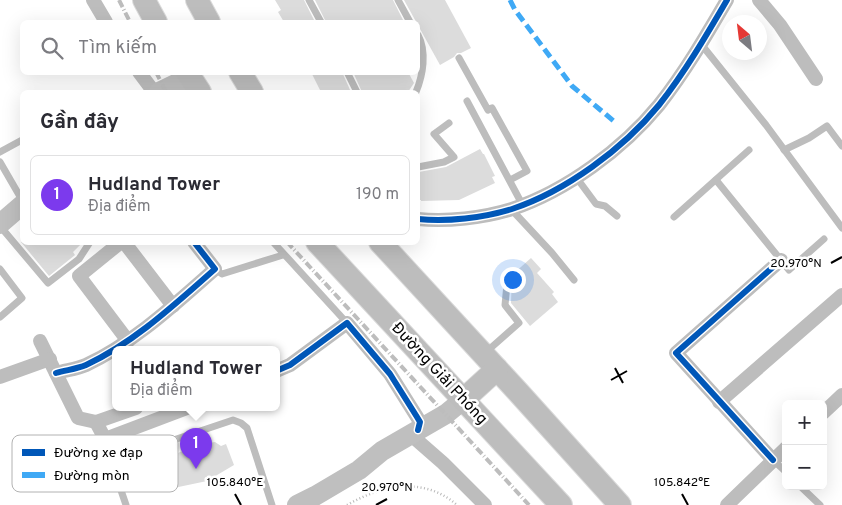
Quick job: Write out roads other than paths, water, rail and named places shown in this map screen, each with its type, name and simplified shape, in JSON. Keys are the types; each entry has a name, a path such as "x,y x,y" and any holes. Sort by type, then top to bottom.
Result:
{"main road":[{"path":"144,0 155,20"},
{"path":"197,0 209,20"},
{"path":"242,75 251,90"},
{"path":"164,90 192,81"},
{"path":"0,225 20,207"},
{"name":"Đường Giải Phóng","path":"320,245 561,505"},
{"path":"383,245 620,505"},
{"path":"297,505 359,470 382,451 446,414 463,400 491,362"}],"street":[{"path":"93,0 103,20"},
{"path":"420,219 450,219 478,216 517,207 576,178 607,156 658,106 701,44 728,0"},
{"path":"759,0 780,24 816,79"},
{"path":"142,75 153,90"},
{"path":"119,245 79,276 128,341"},
{"path":"125,245 173,306"},
{"path":"119,346 173,306 214,269 196,245"},
{"path":"773,460 676,353 781,260"},
{"path":"720,402 842,295"},
{"path":"280,369 290,365 347,323 390,374 417,417 420,422 414,432 485,505"},
{"path":"40,341 78,418 96,422 127,411"},
{"path":"56,373 85,365 112,350"},
{"path":"0,377 50,359"},
{"path":"827,409 842,395"},
{"path":"116,435 179,411"},
{"path":"96,422 103,435"},
{"path":"727,505 782,452"}],"lane":[{"path":"309,0 320,20"},
{"path":"398,0 409,20"},
{"path":"417,90 421,79 423,50 420,41"},
{"path":"701,44 842,228"},
{"path":"459,58 488,110 492,108 526,171 510,180"},
{"path":"348,75 356,90"},
{"path":"466,100 510,180 517,207 574,280"},
{"path":"420,167 444,162 454,156 434,134 449,124"},
{"path":"784,150 809,138 827,126 842,146"},
{"path":"0,152 20,141"},
{"path":"674,217 749,150"},
{"path":"0,162 2,172 20,197"},
{"path":"576,178 596,204 605,206 617,216"},
{"path":"716,180 789,270 824,239"},
{"path":"0,225 48,283 79,260 88,245"},
{"path":"275,245 347,323"},
{"path":"214,269 222,274 283,255"},
{"path":"0,269 22,298 0,318"},
{"path":"491,362 519,323 504,305 507,284"},
{"path":"178,438 233,420 241,422 247,428 272,505"},
{"path":"773,460 782,468"},
{"path":"804,490 820,505"},
{"path":"122,492 126,505"}],"railway":[{"path":"119,0 129,20"},
{"path":"158,75 165,90"},
{"path":"290,245 529,505"}],"place":[{"name":"Hudland Tower","path":"196,469"}]}
